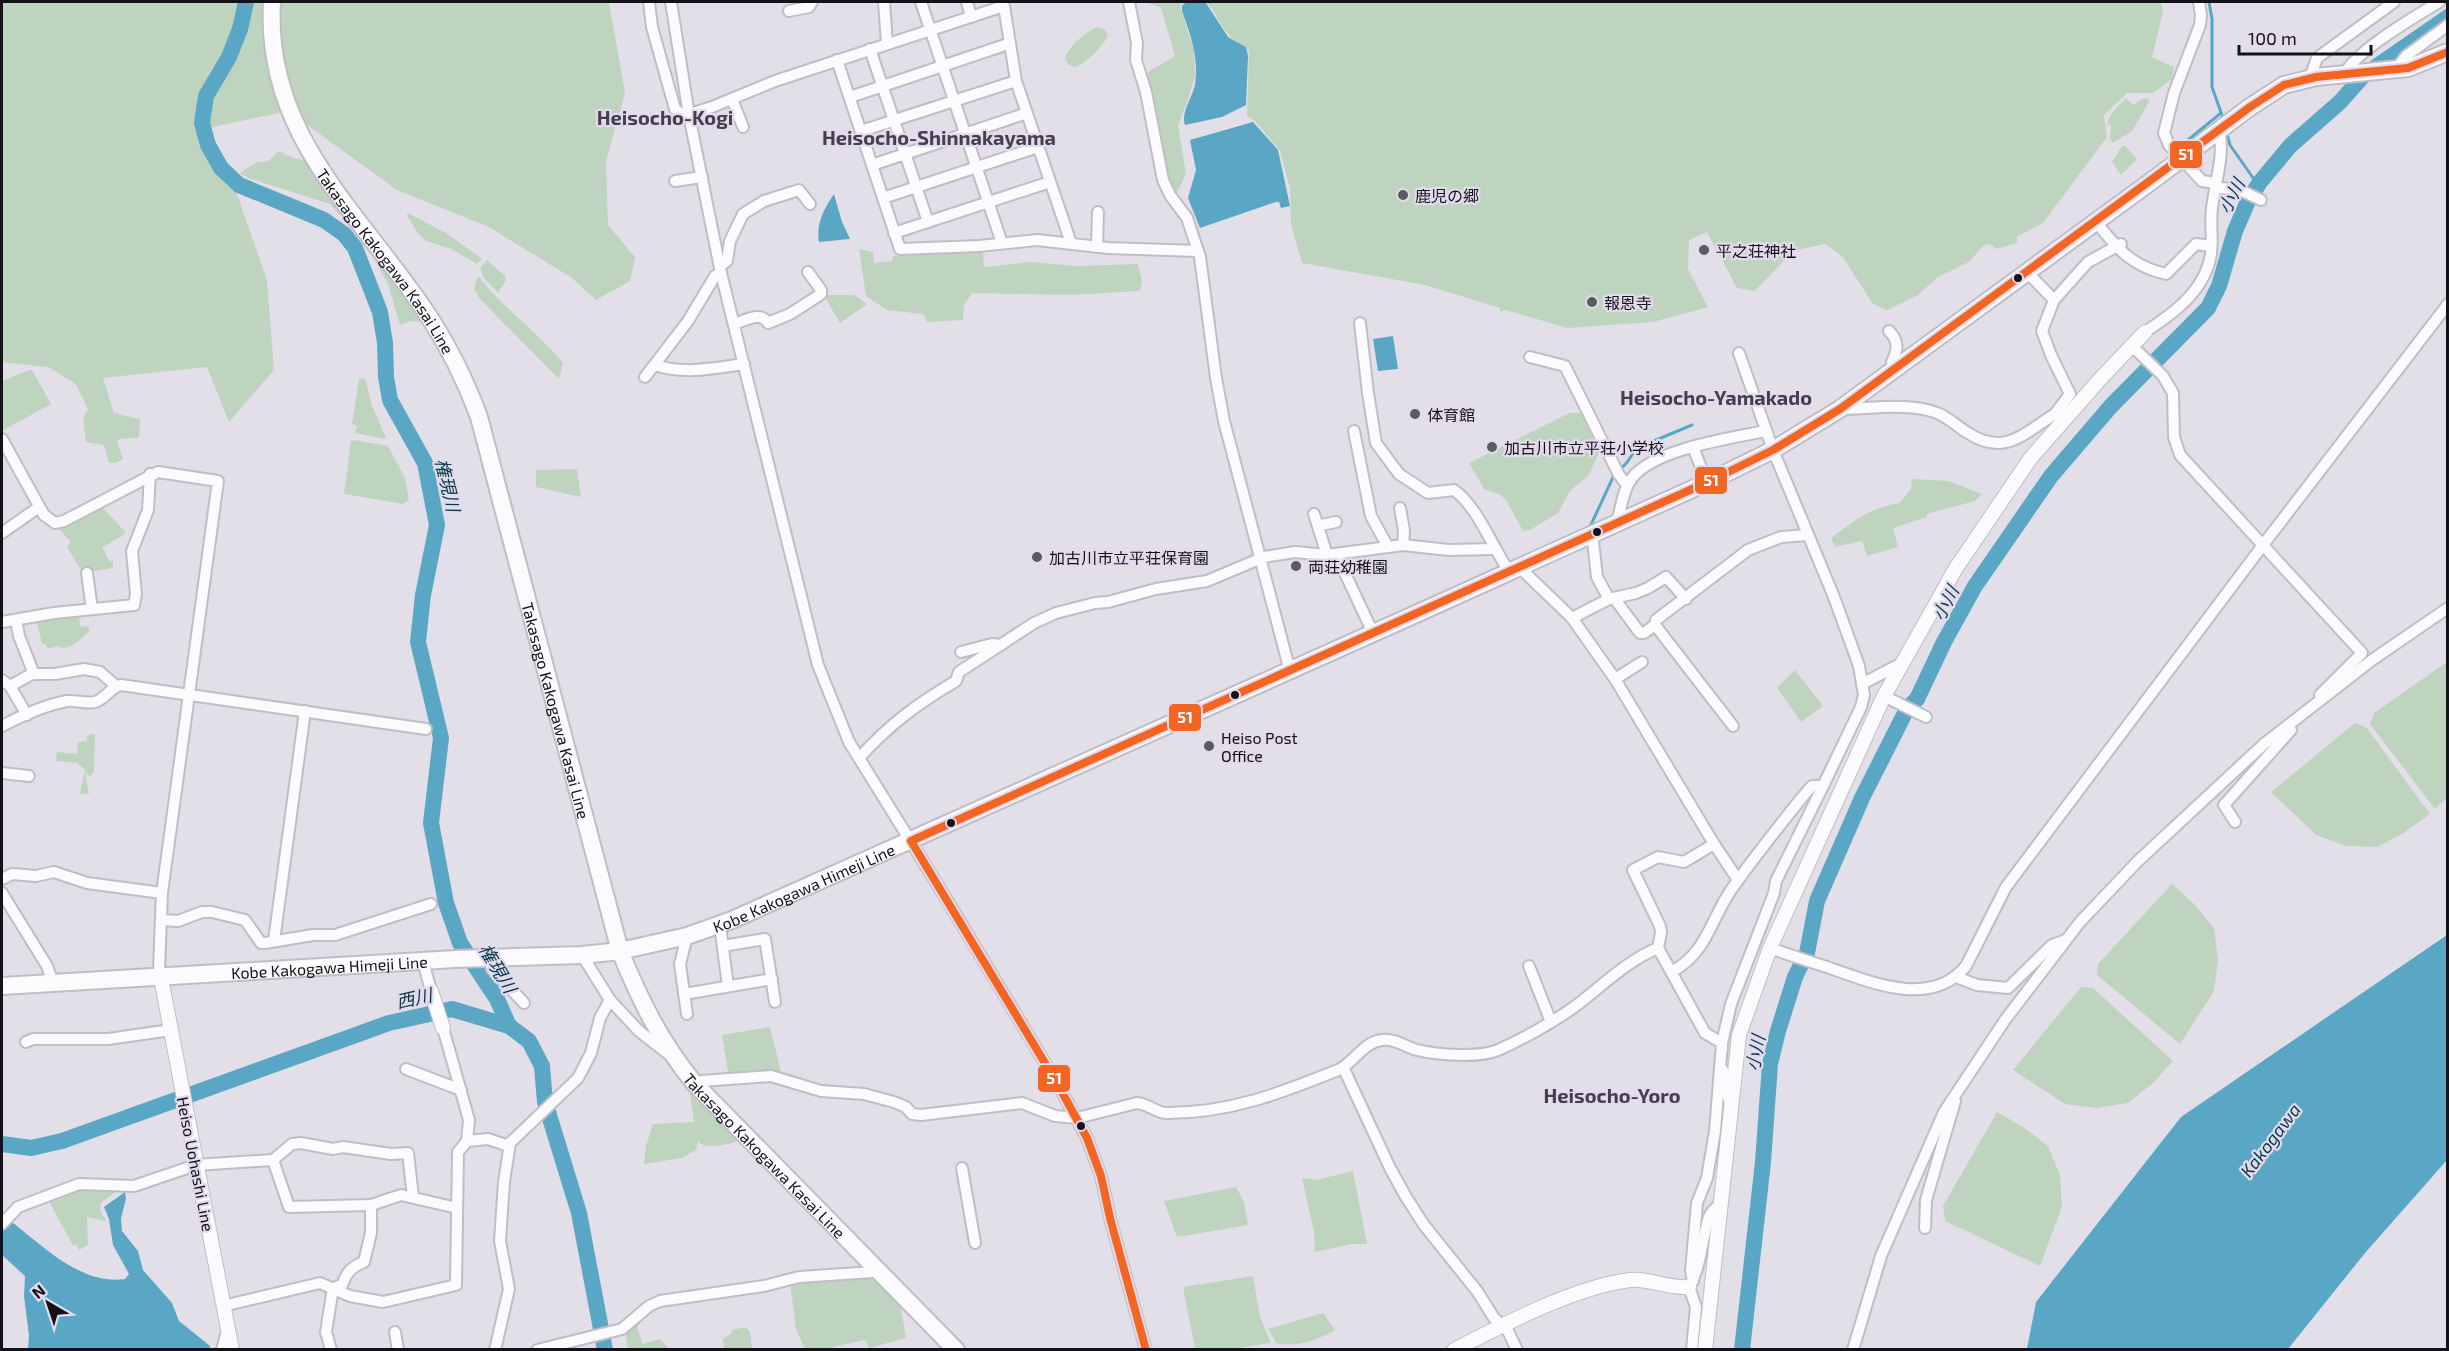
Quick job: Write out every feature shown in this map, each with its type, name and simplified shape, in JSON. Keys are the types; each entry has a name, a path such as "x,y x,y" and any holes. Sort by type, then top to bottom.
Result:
{"main road":[{"name":"Takasago Kakogawa Kasai Line","path":"272,2 271,21 278,75 295,127 322,172 426,312 456,362 480,417 620,951 642,1004 673,1058 695,1084 956,1350"},
{"name":"Kobe Kakogawa Himeji Line","path":"2,987 620,951 687,936 732,920 1707,483 1773,450 1840,409 2250,107 2284,85 2310,78 2392,70 2419,64 2448,52"}],"street":[{"path":"649,2 652,27 675,110 681,115 689,115 775,81 1004,4 1008,44 1016,81 1071,243"},
{"path":"671,2 689,115 721,270 818,665 849,742 1077,1118 1101,1176 1110,1218 1146,1350"},
{"path":"789,11 809,7 812,2"},
{"path":"884,2 887,44"},
{"path":"921,2 1002,243"},
{"path":"967,2 971,16"},
{"path":"1129,2 1137,43 1136,60 1146,92 1161,172 1170,195 1187,218 1198,251 1224,421 1290,671"},
{"path":"2199,2 2200,25 2174,93 2164,133 2169,145 2202,181 2216,186 2238,189 2260,200"},
{"path":"2310,78 2316,58 2394,2"},
{"path":"2344,75 2350,64 2364,53 2439,2"},
{"path":"2392,70 2406,56 2448,25"},
{"path":"850,97 1008,44"},
{"path":"870,49 928,222"},
{"path":"837,60 900,249 1037,240 1097,247 1198,251"},
{"path":"861,130 1016,81"},
{"path":"732,99 743,127"},
{"path":"872,165 1027,113"},
{"path":"1840,409 1917,408 1938,413 1971,435 1999,445 2059,417 2145,332 2174,313 2192,294 2206,271 2211,246 2212,209 2222,142 2219,130"},
{"path":"883,198 1038,147"},
{"path":"675,181 702,177"},
{"path":"894,233 1050,182"},
{"path":"645,377 696,310 715,276 727,261 730,241 743,214 773,198 799,190 810,204"},
{"path":"1097,247 1098,212"},
{"path":"2096,222 2146,269 2166,274 2196,244 2211,246"},
{"path":"1705,1350 1739,1035 1770,948 1884,696 1968,550 2059,417 2070,394 2051,356 2042,331 2054,300 2088,262 2119,245"},
{"path":"734,324 760,316 768,323 790,314 821,294 821,290 808,272"},
{"path":"2027,272 2054,300"},
{"path":"1770,948 1890,988 1913,989 1935,986 1956,977 1966,966 2006,887 2263,545 2448,304"},
{"path":"1360,322 1376,443 1399,474 1428,493 1454,490 1463,496 1490,538 1493,549 1572,618 1615,679 1738,880"},
{"path":"1889,331 1897,341 1897,352 1892,362 1897,368"},
{"path":"2131,345 2163,376 2173,393 2174,437 2180,455 2191,470 2362,653 2325,689 2311,709 2224,804 2235,822"},
{"path":"1692,1350 1696,1307 1691,1271 1697,1203 1707,1178 1715,1131 1719,1058 1731,1004 1774,893 1776,881 1861,707 1864,695 1859,666 1834,597 1773,450 1739,353"},
{"path":"1530,357 1565,366 1618,472 1627,485"},
{"path":"655,365 664,368 698,370 744,364"},
{"path":"1354,431 1371,516 1388,547"},
{"path":"1617,522 1627,485 1639,471 1656,460 1693,447 1766,431"},
{"path":"2,439 39,507 47,518 55,523 150,474 169,472 218,481 162,893 159,969 161,978"},
{"path":"1693,447 1707,483"},
{"path":"2,622 92,609 131,607 135,604 132,551 147,510 150,474"},
{"path":"2,533 39,507"},
{"path":"1400,508 1404,530 1403,545"},
{"path":"1314,514 1319,529 1373,633"},
{"path":"1319,529 1321,525 1336,522"},
{"path":"1590,535 1593,542 1597,577 1640,633 1644,633 1655,625 1656,621 1748,550 1780,537 1808,535"},
{"path":"859,758 882,733 915,706 956,681 960,672 1034,623 1056,613 1155,589 1207,581 1264,557 1295,552 1332,554 1403,545 1449,550 1493,549"},
{"path":"87,573 92,609"},
{"path":"1572,618 1612,599 1636,593 1666,577 1686,599"},
{"path":"1925,1228 1926,1200 1962,1083 2005,1020 2080,922 2138,861 2264,744 2372,660 2448,608"},
{"path":"16,620 32,674"},
{"path":"1655,625 1732,726"},
{"path":"961,652 992,644 1002,645"},
{"path":"1615,679 1642,662"},
{"path":"1862,684 1902,663"},
{"path":"27,714 6,683 32,674 93,670 100,672 116,686 189,694 426,729"},
{"path":"2,726 27,714 68,701 92,703 102,699 116,686"},
{"path":"1884,696 1926,717"},
{"path":"274,941 305,711"},
{"path":"2,773 30,776"},
{"path":"1673,971 1692,958 1700,949 1718,912 1738,880 1804,795 1812,786 1823,786"},
{"path":"1714,844 1684,862 1658,858 1632,870 1660,926 1658,948 1673,971 1705,1033 1722,1043"},
{"path":"2,879 12,874 36,876 54,872 87,883 162,893"},
{"path":"2,893 47,966 53,983"},
{"path":"161,920 178,921 202,912 212,912 245,920 261,943 313,935 335,935 431,904"},
{"path":"721,933 728,986"},
{"path":"687,936 680,964 687,1014"},
{"path":"723,946 765,939 775,1002"},
{"path":"1956,977 1977,985 2007,988 2052,945 2067,940"},
{"path":"695,1084 701,1081 771,1076 821,1091 864,1094 894,1102 906,1107 912,1114 1022,1102 1055,1116 1077,1118 1137,1103 1166,1113 1229,1107 1263,1100 1343,1067 1371,1043 1383,1040 1394,1041 1419,1051 1482,1055 1497,1051 1551,1022 1577,1005 1642,954 1658,948"},
{"path":"582,954 610,1000 639,1031 673,1058"},
{"path":"487,958 495,974 524,1003"},
{"path":"223,1306 320,1283 350,1296 383,1302 456,1285 458,1152 467,1141 469,1120 423,961"},
{"path":"1529,966 1551,1022"},
{"name":"Heiso Uohashi Line","path":"161,978 232,1350"},
{"path":"684,994 772,979"},
{"path":"495,1350 509,1289 500,1241 504,1182 510,1143 578,1078 591,1053 600,1018 610,1000"},
{"path":"26,1042 33,1039 108,1039 171,1029"},
{"path":"1722,1043 1724,1084 1732,1105"},
{"path":"1343,1067 1406,1197 1424,1226 1477,1291 1494,1318 1503,1325 1517,1350"},
{"path":"406,1069 461,1090"},
{"path":"1853,1350 1881,1256 1944,1112 1956,1097"},
{"path":"467,1141 488,1139 510,1143"},
{"path":"2,1224 18,1208 79,1184 134,1186 196,1165 273,1160 292,1144 301,1143 333,1149 344,1148 391,1154 408,1153 413,1197"},
{"path":"273,1160 289,1208 371,1205 392,1196 401,1195 457,1208"},
{"path":"962,1168 975,1243"},
{"path":"1691,1284 1700,1262 1710,1216 1722,1202"},
{"path":"333,1288 342,1285 346,1273 353,1266 364,1262 370,1233 371,1205"},
{"path":"537,1350 619,1329 649,1306 660,1301 764,1286 799,1277 873,1272 878,1269"},
{"path":"1454,1350 1503,1325 1607,1284 1633,1279 1691,1284"},
{"path":"331,1350 326,1332 333,1288"},
{"path":"222,1350 222,1342 228,1326"},
{"path":"395,1332 398,1350"}],"green space":[{"path":"2,2 609,2 625,93 606,161 608,225 635,257 630,281 596,300 572,278 489,227 397,190 288,111 208,128 231,177 267,280 274,370 229,422 207,367 103,378 114,413 140,419 139,438 119,439 117,442 123,459 116,463 109,463 104,445 86,442 83,419 88,409 76,384 48,367 2,362"},
{"path":"1145,2 1184,2 1180,6 1194,50 1195,75 1178,125 1186,174 1176,195 1168,181 1148,72 1175,56 1161,8"},
{"path":"1206,2 2161,2 2163,12 2152,57 2174,67 2172,79 2153,93 2127,93 2104,115 2107,137 2043,223 2017,237 2017,243 1996,249 1990,244 1984,245 1969,262 1937,278 1918,295 1887,310 1873,304 1842,256 1825,244 1793,251 1755,291 1737,288 1707,232 1689,240 1688,269 1708,307 1653,322 1567,328 1506,310 1500,312 1500,308 1425,285 1302,263 1291,224 1290,188 1280,151 1255,121 1247,116 1249,51 1227,33"},
{"path":"1098,27 1104,29 1108,34 1104,42 1082,64 1075,67 1069,65 1065,59 1069,50 1083,36"},
{"path":"2126,98 2133,105 2144,98 2150,100 2132,131 2112,143 2111,126 2107,124 2108,120"},
{"path":"2122,146 2125,146 2137,159 2121,175 2112,162"},
{"path":"278,151 293,158 308,161 351,220 339,214 330,204 248,178 240,173 257,162 269,160"},
{"path":"408,213 446,233 482,259 477,264 451,249 426,241 417,232"},
{"path":"367,246 427,322 411,321 400,325 388,284"},
{"path":"859,249 873,252 874,263 892,261 893,256 911,256 912,252 983,252 984,267 1031,262 1075,266 1138,264 1142,281 1140,291 1068,295 972,293 964,305 963,320 927,322 923,314 887,310 866,296"},
{"path":"487,260 505,276 506,280 498,293 484,278 480,268"},
{"path":"478,276 563,363 559,379 479,298 474,288"},
{"path":"826,295 854,295 867,304 840,323"},
{"path":"32,370 51,404 2,431 2,381"},
{"path":"365,378 372,406 385,439 355,433 357,426 352,424 359,379"},
{"path":"1569,413 1581,413 1599,452 1589,475 1570,491 1558,513 1530,530 1523,531 1506,500 1501,495 1484,489 1469,463"},
{"path":"351,441 388,446 405,478 409,500 403,504 344,494"},
{"path":"577,469 581,497 536,487 536,470"},
{"path":"1912,479 1949,481 1982,494 1975,501 1927,514 1927,517 1893,528 1898,547 1867,556 1862,541 1835,547 1831,538 1855,520 1880,508 1900,503 1911,489"},
{"path":"100,504 126,533 102,548 110,562 113,561 113,568 83,573 67,547 71,542 57,527"},
{"path":"79,614 80,626 89,627 89,631 78,642 70,647 56,646 48,649 45,644 42,644 36,618"},
{"path":"2447,662 2447,798 2435,809 2370,724 2374,713"},
{"path":"1795,670 1823,706 1801,722 1777,688"},
{"path":"2355,723 2366,727 2430,814 2405,832 2378,847 2346,846 2316,835 2271,792"},
{"path":"95,734 94,772 90,777 85,771 89,794 80,794 85,770 77,763 56,761 57,752 77,754 78,742 87,741 87,735"},
{"path":"2172,884 2194,904 2214,928 2218,960 2214,991 2180,1044 2097,975 2098,964"},
{"path":"2081,987 2093,988 2173,1061 2153,1083 2128,1103 2097,1108 2065,1104 2013,1070"},
{"path":"770,1027 782,1076 729,1078 722,1035"},
{"path":"689,1086 743,1140 713,1146 707,1146 698,1141 696,1150 682,1158 644,1164 646,1146 653,1124 694,1122"},
{"path":"1997,1112 2023,1127 2048,1146 2060,1175 2062,1207 2040,1266 1945,1221 1943,1206"},
{"path":"1353,1171 1367,1244 1352,1244 1315,1252 1314,1232 1302,1178 1316,1180"},
{"path":"1236,1187 1244,1202 1248,1225 1177,1237 1164,1201"},
{"path":"75,1190 118,1190 101,1203 100,1210 106,1221 87,1217 88,1245 79,1250 76,1244 73,1246 48,1199"},
{"path":"872,1274 896,1295 897,1302 900,1302 906,1338 869,1348 865,1340 831,1349 805,1349 796,1329 790,1283"},
{"path":"1253,1276 1260,1317 1271,1343 1231,1349 1195,1349 1183,1287"},
{"path":"1323,1313 1335,1330 1306,1342 1276,1343 1268,1329"},
{"path":"643,1317 637,1328 643,1344 660,1339 669,1349 628,1349 625,1331"},
{"path":"745,1327 750,1331 752,1349 724,1349 723,1339 731,1334 732,1330"}],"water":[{"path":"1186,2 1206,3 1228,37 1246,47 1248,56 1246,105 1222,117 1185,125 1184,115 1195,85 1196,75 1193,47 1182,11 1182,6"},
{"path":"1253,122 1278,150 1290,206 1281,208 1279,202 1276,202 1200,228 1188,198 1196,170 1190,140"},
{"path":"834,194 842,222 850,239 819,242 822,216"},
{"path":"1393,336 1398,369 1378,371 1373,339"},
{"name":"Kakogawa","path":"2447,935 2447,1160 2365,1253 2288,1349 2027,1349 2036,1302 2181,1117"},
{"path":"125,1192 126,1199 121,1218 122,1231 138,1251 143,1270 172,1303 179,1321 210,1346 210,1349 28,1349 29,1336 24,1296 25,1276 2,1255 2,1231 12,1222 50,1253 78,1270 93,1276 125,1279 129,1274 113,1245 109,1219 104,1207"}],"waterway":[{"name":"権現川","path":"246,2 240,29 229,57 206,96 202,123 208,145 221,168 239,185 324,220 344,234 355,248 380,312 390,400 425,463 437,525 423,595 418,642 441,738 431,823 446,903 460,943 497,999 509,1026"},
{"path":"2209,2 2212,19 2212,87 2223,118"},
{"name":"小川","path":"1742,1350 1763,1162 1770,1064 1778,1031 1795,977 1807,953 1817,901 1862,798 1907,709 1917,699 1944,642 1975,586 2051,476 2111,406 2208,308 2219,286 2235,231 2248,201 2260,182 2290,146 2340,102 2364,75 2448,17"},
{"path":"2177,149 2221,113"},
{"path":"2227,134 2230,145 2258,185"},
{"path":"1620,469 1637,448 1692,425"},
{"path":"1589,529 1615,473"},
{"name":"西川","path":"2,1144 31,1148 62,1141 389,1023 452,1009 509,1026 529,1041 542,1066 545,1102 579,1213 605,1350"}],"transit line":[{"name":"51","path":"1146,1350 1110,1218 1101,1176 1087,1138 1057,1083 911,841 1710,481 1773,450 1840,409 2250,107 2284,85 2316,77 2408,68 2448,52"}],"place":[{"name":"鹿児の郷","path":"1403,195"},
{"name":"平之荘神社","path":"1704,250"},
{"name":"報恩寺","path":"1592,302"},
{"name":"体育館","path":"1415,414"},
{"name":"加古川市立平荘小学校","path":"1492,447"},
{"name":"加古川市立平荘保育園","path":"1037,557"},
{"name":"両荘幼稚園","path":"1296,566"},
{"name":"Heiso Post Office","path":"1209,746"}],"district":[{"name":"Heisocho-Kogi","path":"665,117"},
{"name":"Heisocho-Shinnakayama","path":"939,137"},
{"name":"Heisocho-Yamakado","path":"1716,397"},
{"name":"Heisocho-Yoro","path":"1612,1095"}]}
